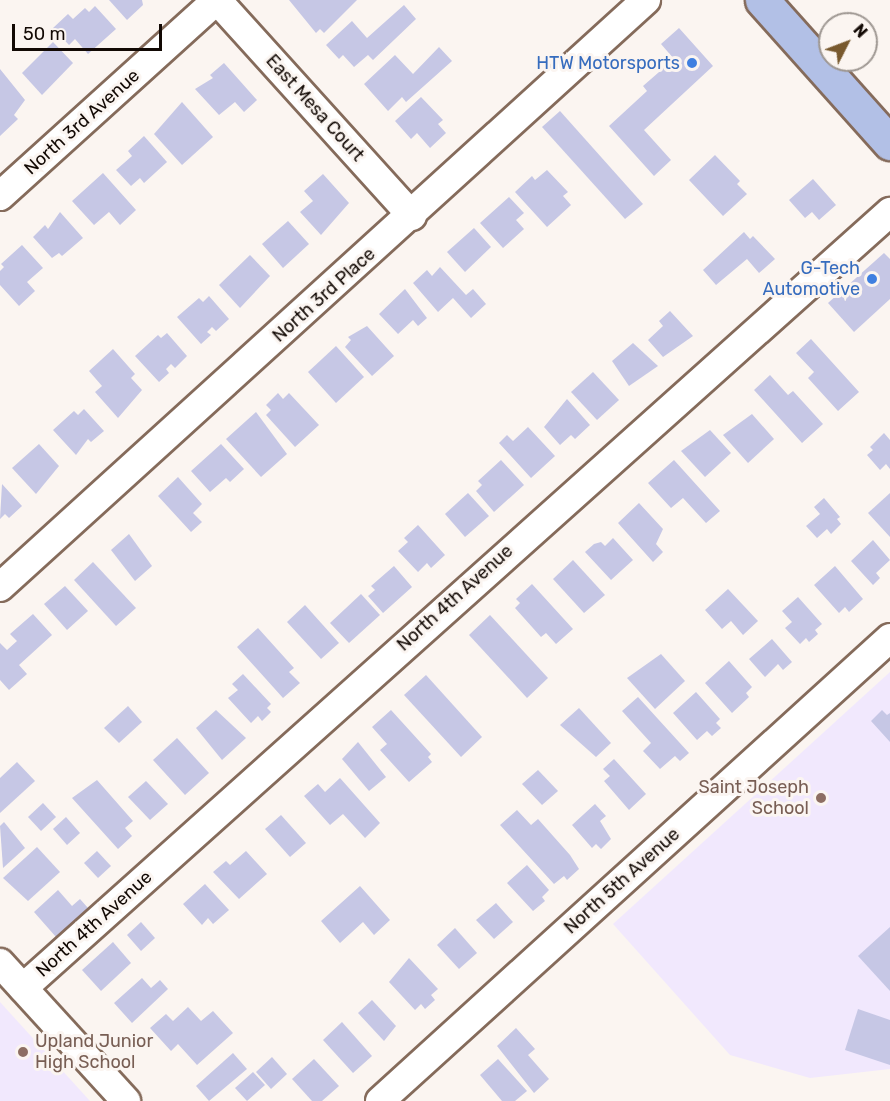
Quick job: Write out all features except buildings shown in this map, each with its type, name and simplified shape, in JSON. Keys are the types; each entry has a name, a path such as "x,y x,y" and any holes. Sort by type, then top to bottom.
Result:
{"main road":[{"path":"762,0 890,143"}],"street":[{"name":"East Mesa Court","path":"217,0 412,216"},
{"name":"North 3rd Avenue","path":"0,196 217,0"},
{"name":"North 3rd Place","path":"0,587 412,216 646,0"},
{"name":"North 4th Avenue","path":"23,988 890,212"},
{"name":"North 5th Avenue","path":"380,1101 890,638"},
{"path":"0,963 126,1101"}],"shaded area":[{"name":"Saint Joseph School","path":"890,672 890,1069 810,1078 730,1055 613,924"},
{"name":"Upland Junior High School","path":"0,1002 90,1101 0,1101"}],"place":[{"name":"HTW Motorsports","path":"692,63"},
{"name":"G-Tech Automotive","path":"872,279"},
{"name":"Saint Joseph School","path":"821,798"},
{"name":"Upland Junior High School","path":"23,1052"}]}
